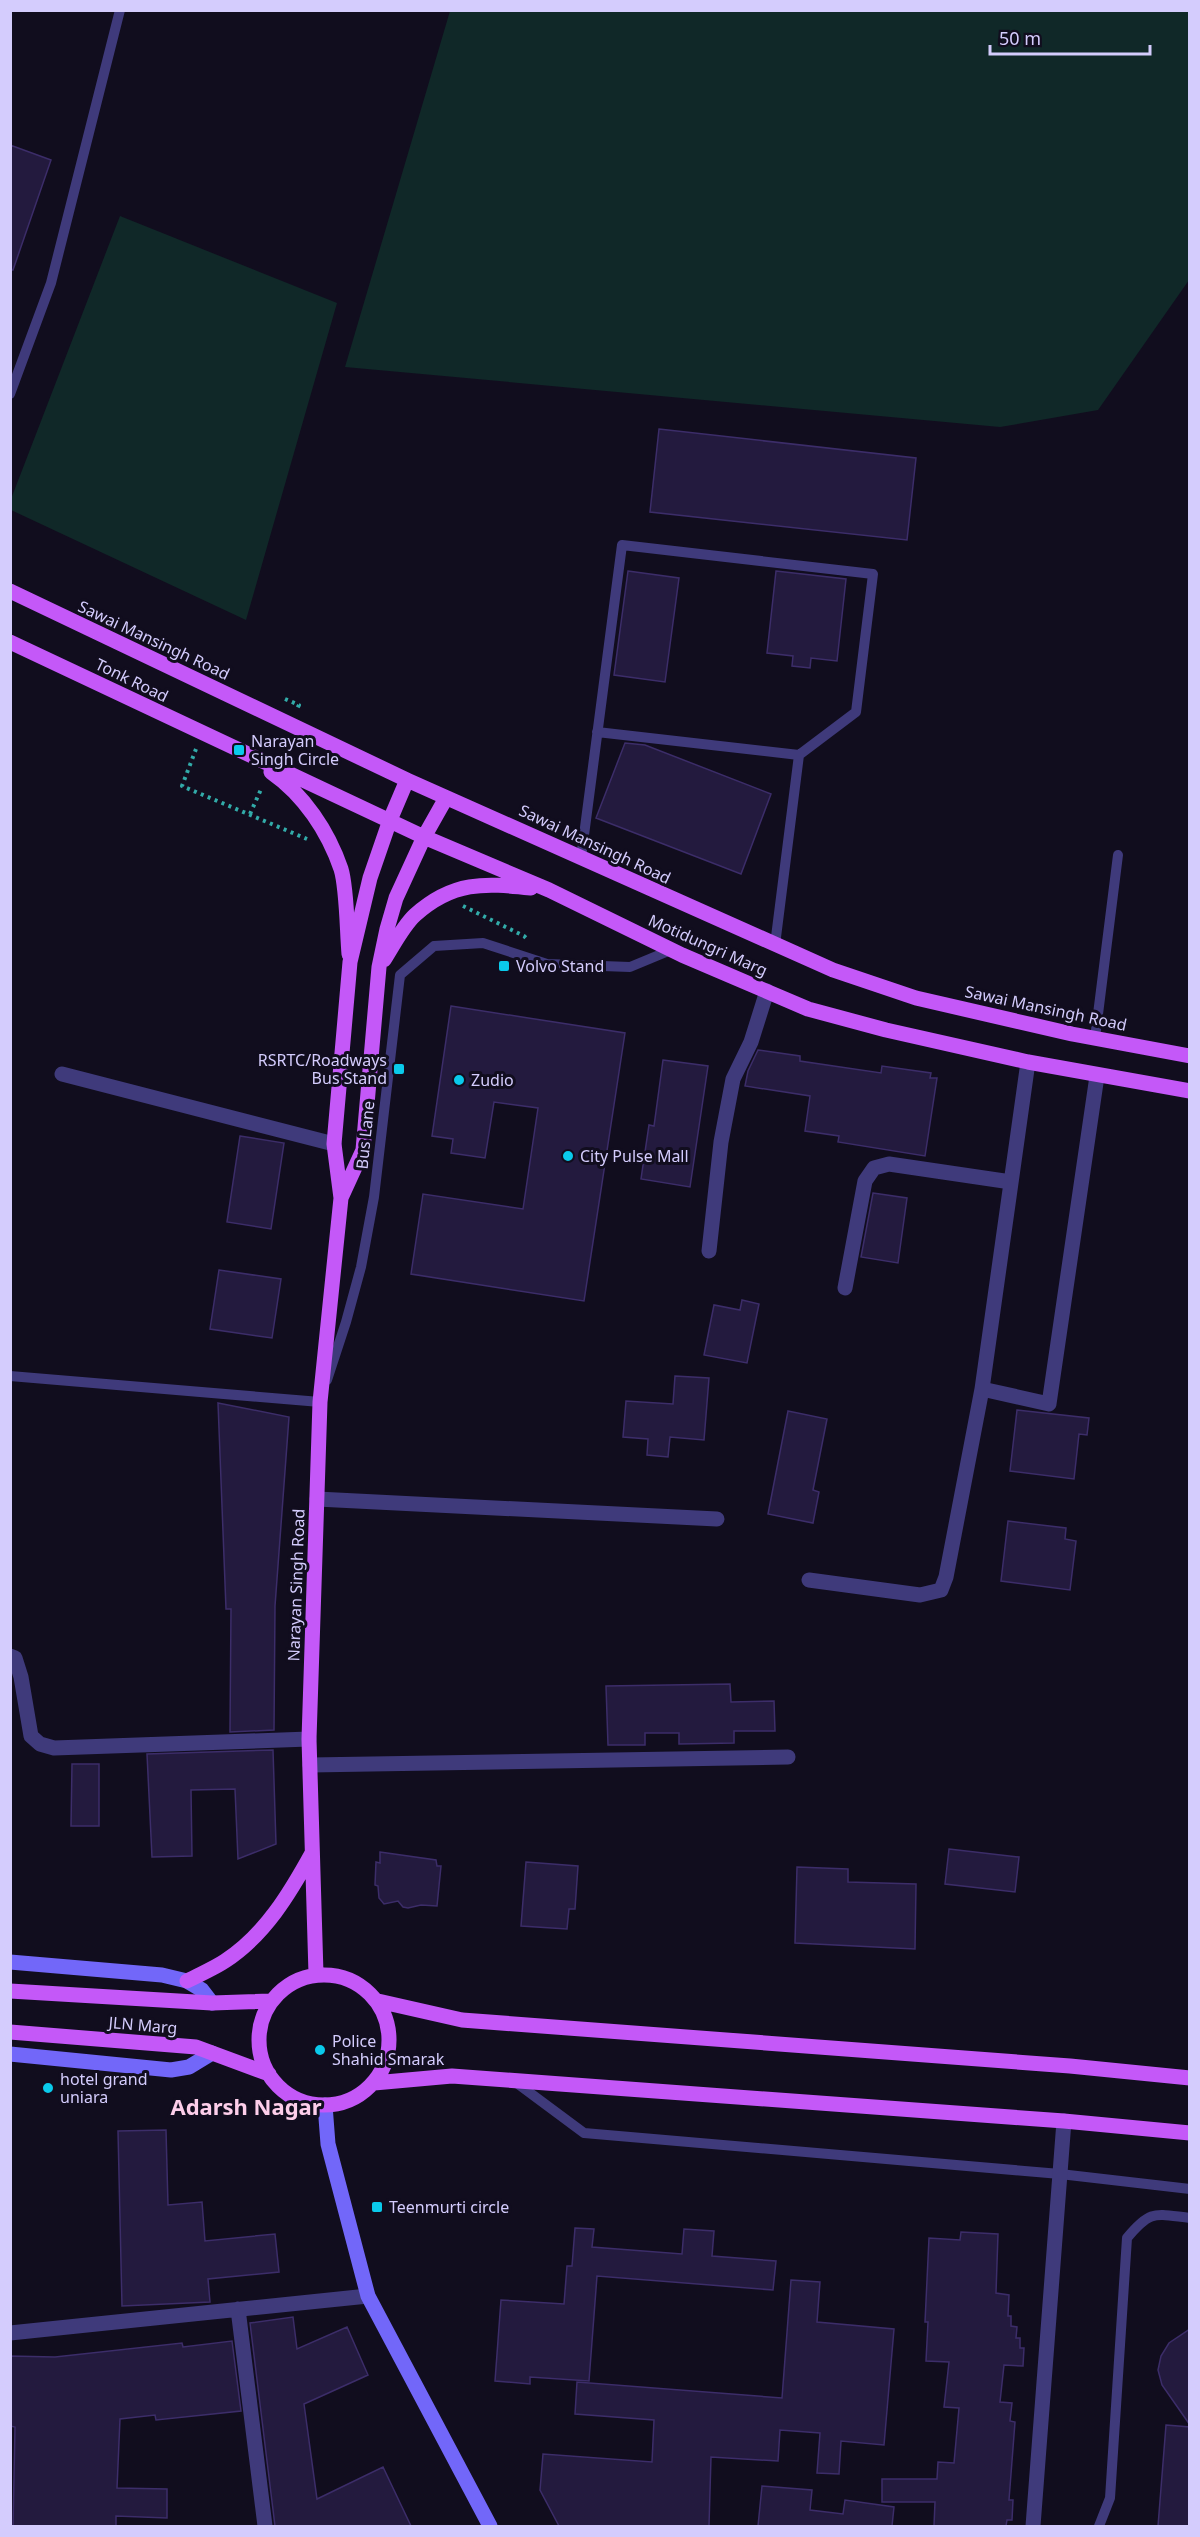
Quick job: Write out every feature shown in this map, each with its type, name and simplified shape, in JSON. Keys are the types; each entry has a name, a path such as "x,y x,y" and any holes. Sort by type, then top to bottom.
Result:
{"main road":[{"name":"Sawai Mansingh Road","path":"10,591 446,798 833,970 916,998 1095,1038 1190,1056"},
{"name":"Tonk Road","path":"10,642 239,750"},
{"path":"239,750 291,787 315,816 341,871 350,963"},
{"name":"Motidungri Marg","path":"239,750 424,837 549,890 671,950 808,1009 886,1030 1028,1062 1190,1091"},
{"path":"341,1198 334,1144 350,963 370,878 407,780"},
{"path":"341,1198 363,1150 379,967 396,898 424,837 446,798"},
{"path":"379,967 414,915 454,889 492,884 549,890"},
{"name":"Narayan Singh Road","path":"316,1974 309,1739 320,1402 341,1198"},
{"path":"187,1980 225,1961 254,1936 287,1898 313,1852"},
{"path":"316,1974 341,1976 361,1984 378,2001 386,2018 390,2042 386,2063 374,2083 357,2098 335,2105 310,2105 287,2095 276,2085 262,2063 258,2038 261,2022 271,2001 294,1981 316,1974"},
{"name":"JLN Marg","path":"10,1991 212,2003 271,2001"},
{"path":"378,2001 462,2020 1070,2066 1190,2078"},
{"name":"JLN Marg","path":"10,2032 196,2047 269,2074"},
{"path":"374,2083 452,2076 1064,2121 1190,2133"}],"street":[{"path":"709,1251 721,1142 733,1079 751,1042 767,991"},
{"path":"809,1580 920,1595 941,1590 946,1577 982,1389 1028,1062"},
{"path":"62,1074 334,1144"},
{"path":"982,1389 1049,1404 1097,1076"},
{"path":"845,1288 865,1181 874,1168 889,1164 1011,1182"},
{"path":"317,1499 717,1519"},
{"path":"10,1656 15,1658 21,1677 31,1736 40,1744 54,1748 309,1739"},
{"path":"310,1765 788,1757"},
{"path":"10,1962 162,1975 187,1980 202,1990 212,2003"},
{"path":"10,2054 171,2070 189,2067 212,2053"},
{"path":"325,2105 328,2144 368,2296 490,2526"},
{"path":"1033,2526 1064,2121"},
{"path":"10,2333 368,2296"},
{"path":"238,2309 265,2526"}],"lane":[{"path":"10,393 51,283 120,10"},
{"path":"581,858 597,732 622,545 873,574 856,712 799,755 597,732"},
{"path":"775,945 799,755"},
{"path":"1095,1038 1118,855"},
{"name":"Bus Lane","path":"320,1402 361,1267 374,1197 400,975 434,946 483,943 547,964 630,968 671,950"},
{"path":"10,1376 320,1402"},
{"path":"514,2081 584,2133 1060,2174 1190,2188"},
{"path":"1099,2526 1110,2498 1127,2238 1139,2223 1153,2214 1190,2218"}],"path":[{"path":"202,733 182,786 250,814"},
{"path":"471,910 524,936"}],"green space":[{"path":"450,11 1189,11 1189,280 1098,410 1000,427 345,367"},
{"path":"120,216 337,303 246,620 11,510 11,499"}],"building":[{"path":"10,145 51,160 13,270 10,270"},
{"path":"659,429 916,458 907,540 650,512"},
{"path":"628,571 679,578 665,682 614,675"},
{"path":"776,571 846,579 837,661 811,658 810,668 792,666 793,656 767,653"},
{"path":"625,743 645,745 771,794 741,874 596,818"},
{"name":"City Pulse Mall","path":"451,1006 625,1033 584,1301 411,1274 423,1194 523,1209 538,1108 494,1102 485,1158 451,1153 453,1139 432,1136"},
{"path":"758,1050 800,1056 800,1061 881,1073 882,1066 931,1073 930,1078 937,1078 925,1156 838,1142 839,1136 805,1131 810,1096 745,1086 748,1071"},
{"path":"663,1060 708,1066 690,1187 641,1179 649,1125 654,1126"},
{"path":"240,1136 284,1143 271,1229 227,1222"},
{"path":"873,1193 907,1198 898,1263 861,1257"},
{"path":"219,1270 281,1279 272,1338 210,1329"},
{"path":"742,1300 759,1304 747,1363 704,1355 714,1305 740,1310"},
{"path":"675,1376 709,1378 704,1440 670,1437 668,1457 647,1455 648,1439 623,1437 626,1401 673,1404"},
{"path":"218,1403 289,1417 275,1606 274,1730 230,1732 231,1609 226,1609"},
{"path":"1017,1410 1089,1418 1087,1435 1079,1434 1074,1479 1010,1471"},
{"path":"788,1411 827,1419 813,1490 819,1492 813,1523 768,1514"},
{"path":"1008,1521 1066,1528 1065,1539 1076,1541 1070,1590 1001,1581"},
{"path":"730,1684 731,1702 774,1701 775,1731 734,1731 734,1743 679,1744 679,1733 645,1733 645,1745 608,1745 606,1686"},
{"path":"273,1750 276,1844 238,1859 235,1789 191,1790 192,1856 152,1857 147,1754"},
{"path":"72,1764 99,1764 99,1826 71,1826"},
{"path":"949,1849 1019,1857 1015,1892 945,1884"},
{"path":"380,1852 436,1860 437,1866 441,1866 437,1906 421,1905 408,1908 403,1907 398,1901 384,1904 379,1898 378,1886 375,1885 376,1862 380,1863"},
{"path":"526,1862 578,1866 575,1909 569,1909 567,1929 521,1926"},
{"path":"797,1867 848,1869 848,1882 916,1884 915,1949 795,1943"},
{"path":"166,2130 168,2205 202,2202 205,2241 275,2234 279,2272 208,2279 210,2302 122,2306 118,2131"},
{"path":"575,2228 594,2229 592,2247 682,2254 684,2229 714,2231 712,2256 776,2261 773,2290 597,2276 589,2381 530,2377 530,2384 495,2381 501,2300 564,2304 567,2266 572,2266"},
{"path":"961,2232 998,2234 996,2293 1009,2295 1008,2316 1011,2316 1011,2326 1017,2327 1016,2338 1020,2338 1020,2348 1024,2348 1023,2366 1004,2365 1000,2402 1012,2403 1010,2421 1015,2422 1009,2500 1013,2500 1012,2520 1007,2520 1006,2526 934,2526 935,2502 882,2502 882,2479 937,2479 938,2462 954,2463 959,2408 944,2407 949,2362 926,2361 928,2322 925,2322 929,2238 960,2240"},
{"path":"791,2280 820,2282 817,2322 894,2329 884,2445 841,2441 839,2474 817,2473 820,2433 780,2430 778,2461 711,2457 709,2526 559,2526 540,2490 543,2454 652,2462 654,2420 575,2414 577,2382 782,2398"},
{"path":"293,2317 297,2349 347,2327 368,2375 304,2404 317,2499 383,2467 411,2526 275,2526 250,2323"},
{"path":"1190,2329 1190,2425 1162,2385 1158,2370 1161,2356 1169,2343"},
{"path":"232,2341 241,2411 156,2420 155,2415 120,2419 117,2488 167,2489 167,2518 116,2516 116,2526 13,2526 15,2427 10,2426 10,2356 55,2357 182,2343 183,2347"},
{"path":"1166,2425 1190,2427 1190,2526 1158,2526"},
{"path":"762,2486 812,2490 810,2510 843,2514 845,2500 894,2507 892,2526 758,2526"}],"place":[{"name":"Narayan Singh Circle","path":"239,750"},
{"name":"Volvo Stand","path":"504,966"},
{"name":"RSRTC/Roadways Bus Stand","path":"399,1069"},
{"name":"Zudio","path":"459,1080"},
{"name":"City Pulse Mall","path":"568,1156"},
{"name":"Police Shahid Smarak","path":"320,2050"},
{"name":"hotel grand uniara","path":"48,2088"},
{"name":"Teenmurti circle","path":"377,2207"}],"district":[{"name":"Adarsh Nagar","path":"246,2107"}]}
